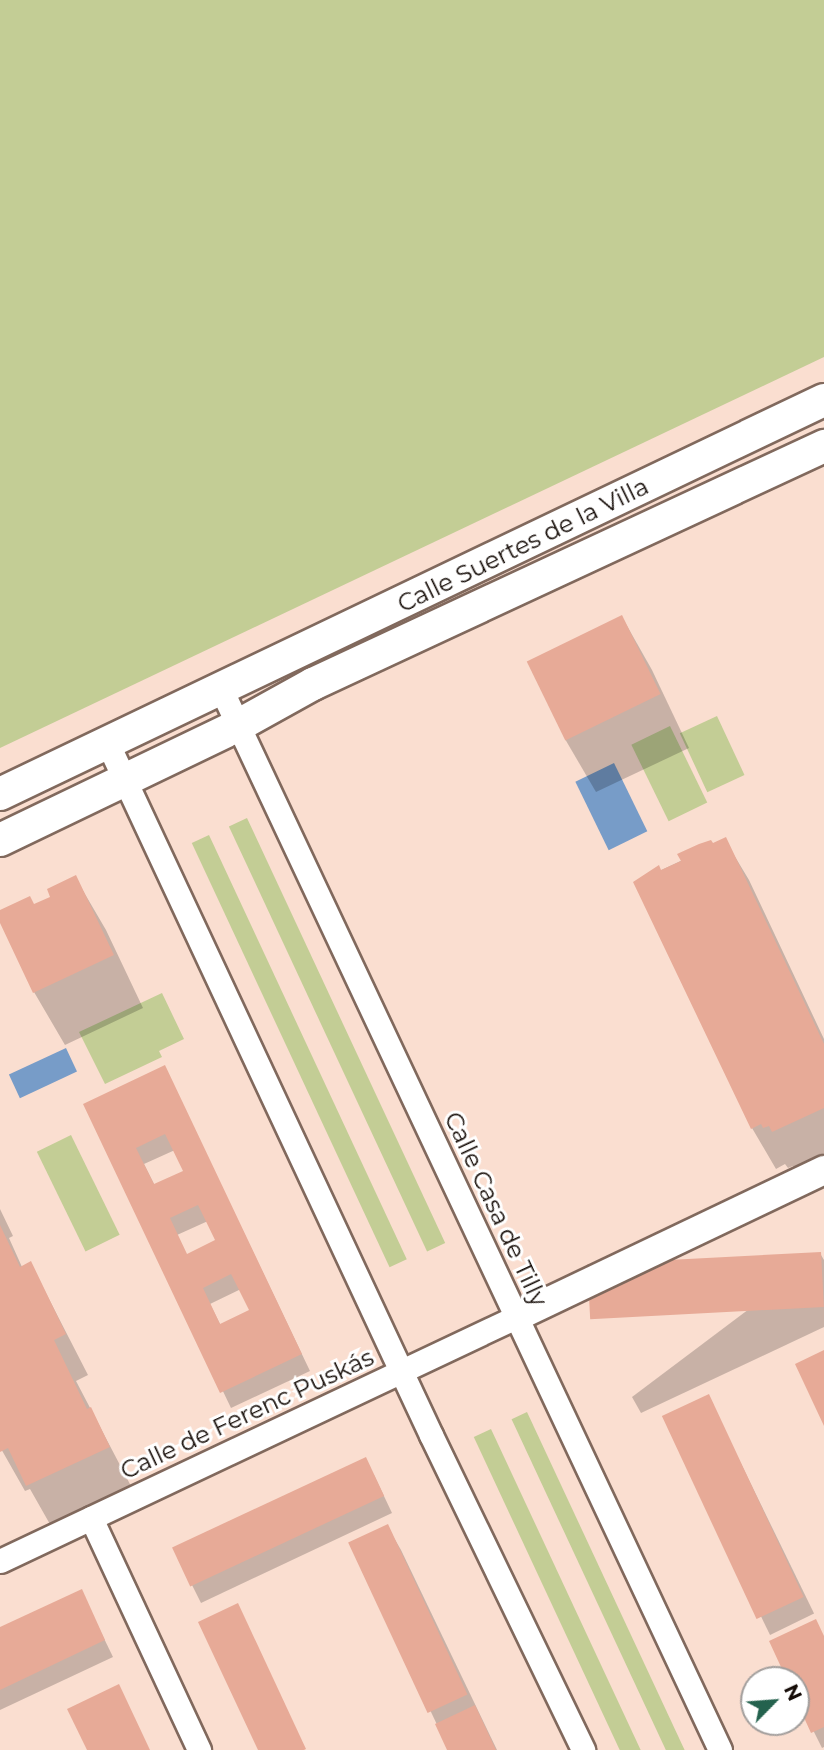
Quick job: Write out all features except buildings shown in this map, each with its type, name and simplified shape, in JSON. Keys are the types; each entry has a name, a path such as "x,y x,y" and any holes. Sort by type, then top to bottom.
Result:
{"main road":[{"name":"Calle Suertes de la Villa","path":"0,794 822,407"},
{"name":"Calle Suertes de la Villa","path":"0,840 239,725 313,684 824,446"}],"street":[{"name":"Calle Casa de Tilly","path":"222,691 720,1750"},
{"path":"108,744 401,1370 583,1750"},
{"path":"518,1316 824,1171"},
{"name":"Calle de Ferenc Puskás","path":"0,1561 518,1316"},
{"path":"91,1518 199,1750"}],"green space":[{"path":"0,0 824,0 824,357 0,748"},
{"path":"717,716 744,775 707,792 680,733"},
{"path":"670,726 707,802 669,821 631,745"},
{"path":"247,818 445,1243 427,1252 229,826"},
{"path":"209,835 407,1259 390,1267 192,843"},
{"path":"162,993 184,1039 159,1051 162,1057 105,1084 79,1032"},
{"path":"71,1135 120,1235 86,1251 37,1152"},
{"path":"527,1412 685,1750 666,1750 512,1419"},
{"path":"491,1429 641,1750 620,1750 474,1437"}],"water":[{"path":"614,763 647,831 609,850 575,782"},
{"path":"66,1048 77,1072 20,1098 9,1075"}]}
